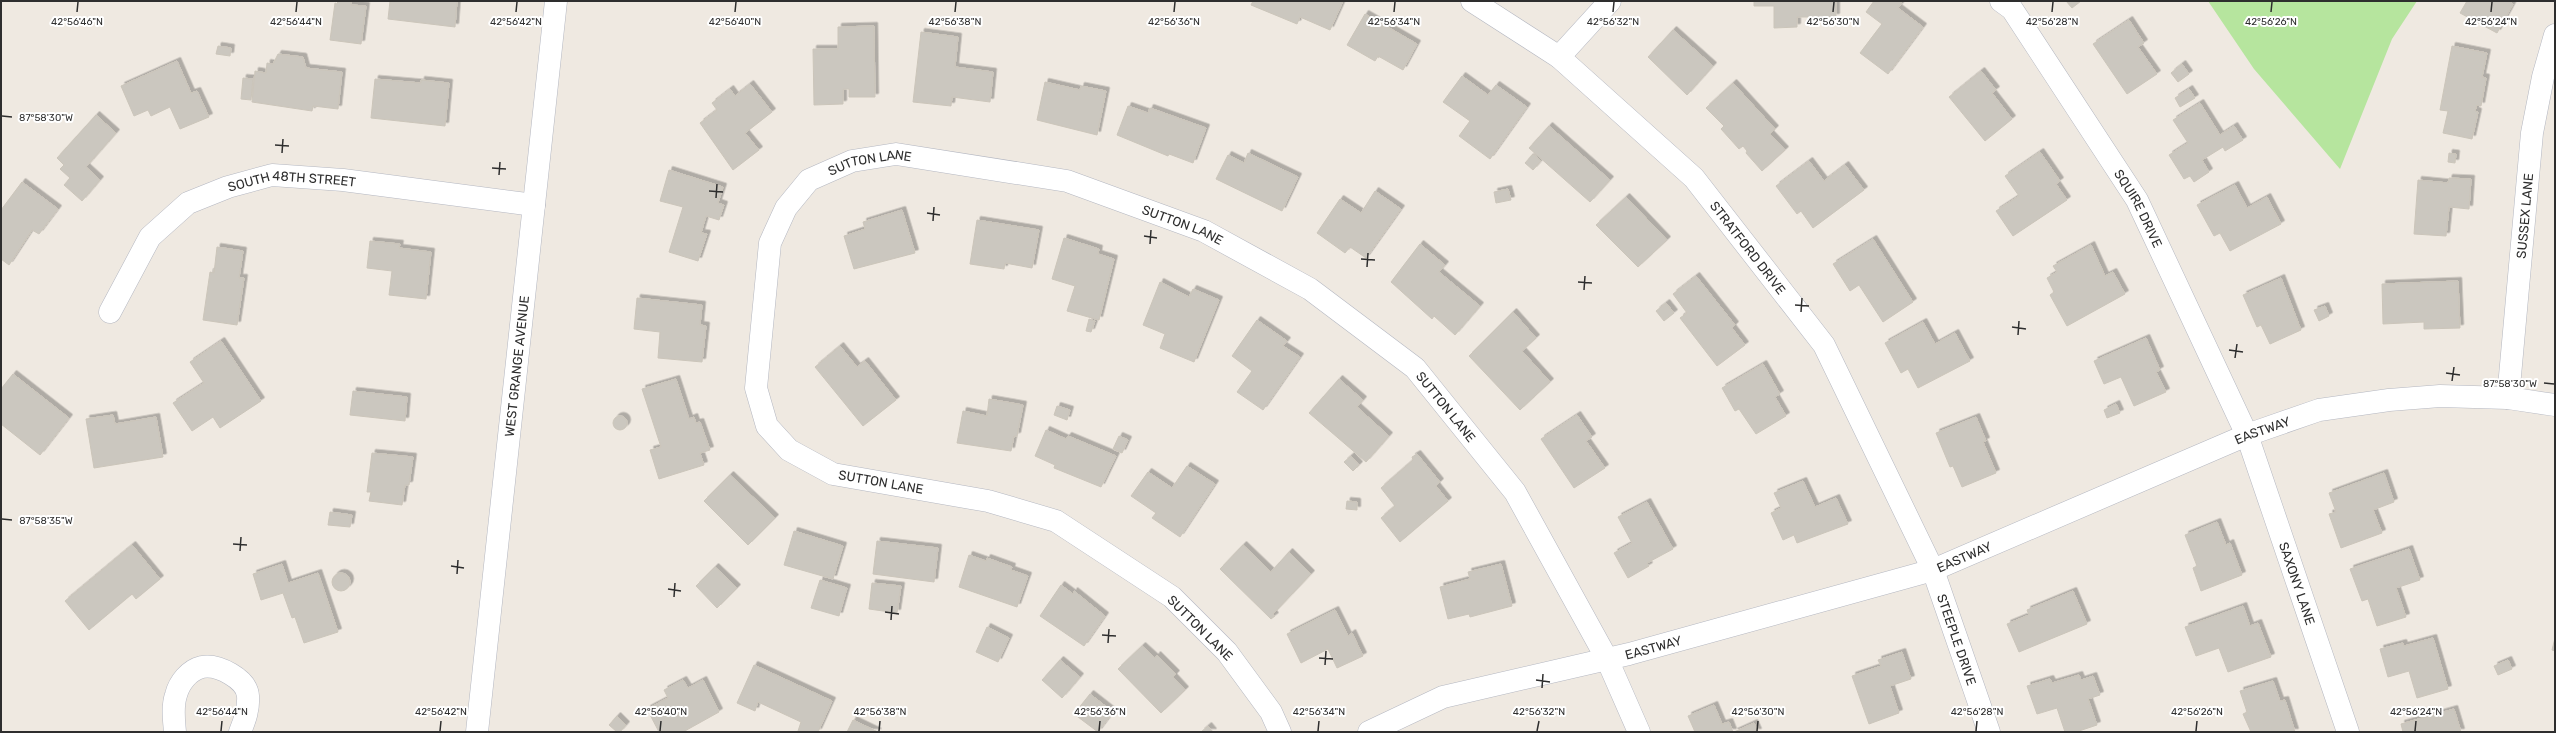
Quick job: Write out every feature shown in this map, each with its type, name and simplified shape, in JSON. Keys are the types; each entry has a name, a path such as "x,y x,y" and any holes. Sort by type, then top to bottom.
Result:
{"street":[{"name":"WEST GRANGE AVENUE","path":"478,732 556,1"},
{"name":"STRATFORD DRIVE","path":"1472,1 1559,57 1694,178 1824,345 1932,570"},
{"path":"1559,57 1610,1"},
{"name":"SQUIRE DRIVE","path":"2001,1 2012,9 2137,200 2247,435"},
{"name":"SUSSEX LANE","path":"2508,398 2532,133 2542,77 2555,35"},
{"name":"SUTTON LANE","path":"1280,732 1270,712 1227,652 1172,597 1056,521 988,501 833,474 789,450 767,426 756,388 770,243 786,208 809,180 852,161 896,154 1067,181 1204,231 1310,289 1414,368 1515,492 1607,659 1639,732"},
{"name":"SOUTH 48TH STREET","path":"110,312 150,237 188,203 228,187 272,175 342,180 534,205"},
{"name":"EASTWAY","path":"1369,732 1443,697 1607,659 1932,570 2247,435 2319,410 2389,400 2440,396 2508,398 2555,405"},
{"name":"SAXONY LANE","path":"2247,435 2348,732"},
{"name":"STEEPLE DRIVE","path":"1932,570 1989,732"},
{"path":"175,732 176,695 189,673 202,667 230,673 240,681 248,694 247,713 240,732"}],"green space":[{"path":"2208,1 2417,1 2392,39 2340,169 2254,69"}],"building":[{"path":"338,1 351,1 351,5 366,6 361,44 330,40 335,3 337,4"},
{"path":"390,1 457,1 455,27 388,19"},
{"path":"1253,1 1343,1 1330,30 1300,17 1297,24 1251,5"},
{"path":"1754,1 1836,1 1836,17 1797,17 1797,27 1774,28 1774,6 1754,6"},
{"path":"1874,1 1899,1 1902,3 1898,8 1923,27 1888,74 1860,53 1882,24 1866,12"},
{"path":"2066,1 2081,1 2072,8"},
{"path":"2467,1 2509,1 2513,4 2497,33 2460,13"},
{"path":"1365,14 1417,44 1403,70 1378,56 1375,61 1347,45"},
{"path":"2129,20 2144,43 2138,47 2157,74 2127,94 2093,44"},
{"path":"874,26 875,97 849,97 849,89 843,89 843,104 814,105 813,49 838,49 838,27"},
{"path":"1673,30 1713,66 1687,95 1648,57"},
{"path":"921,32 958,37 955,67 993,72 990,102 952,97 951,106 913,102"},
{"path":"218,46 231,48 230,56 216,54"},
{"path":"2452,46 2487,53 2482,77 2486,78 2481,106 2477,105 2475,111 2478,112 2472,139 2443,133 2448,111 2440,110"},
{"path":"278,54 303,57 306,68 342,72 338,109 313,106 312,111 252,102 255,71 266,73 267,63 273,64"},
{"path":"177,61 191,93 197,91 209,117 180,129 170,107 151,116 148,110 134,116 121,86"},
{"path":"2182,64 2189,74 2178,82 2171,73"},
{"path":"1981,71 1996,90 1992,93 2012,119 1985,141 1949,97"},
{"path":"1462,76 1488,95 1496,85 1527,107 1490,159 1459,136 1470,121 1443,102"},
{"path":"243,78 253,79 251,100 241,99"},
{"path":"375,79 421,83 421,80 449,83 445,126 371,118"},
{"path":"1045,82 1080,90 1081,86 1106,91 1097,135 1037,120"},
{"path":"1733,83 1775,129 1770,134 1785,150 1762,171 1746,153 1747,151 1743,146 1739,149 1721,129 1724,126 1706,108"},
{"path":"750,84 772,112 745,133 759,150 733,170 700,123 717,110 712,103 730,89 735,96"},
{"path":"2189,89 2195,98 2180,107 2175,98"},
{"path":"2200,103 2220,135 2234,126 2243,140 2225,151 2223,147 2202,160 2209,172 2194,182 2190,176 2184,179 2169,155 2188,143 2173,120"},
{"path":"1128,106 1148,113 1150,108 1206,128 1193,163 1169,154 1168,156 1117,135"},
{"path":"96,115 116,133 86,167 100,180 82,201 64,185 70,178 60,169 64,165 57,158"},
{"path":"1549,126 1610,180 1590,202 1529,148"},
{"path":"2040,152 2060,181 2056,184 2067,200 2013,236 1996,211 2019,196 2005,176"},
{"path":"1248,153 1298,177 1282,211 1216,179 1228,155 1244,163"},
{"path":"2449,153 2456,154 2455,163 2448,162"},
{"path":"1533,154 1541,161 1533,170 1525,163"},
{"path":"1809,161 1824,181 1845,165 1864,190 1813,228 1801,211 1797,214 1776,186"},
{"path":"669,170 723,187 718,203 724,205 719,220 706,216 701,233 707,234 698,261 669,252 683,207 660,201"},
{"path":"2449,178 2471,179 2469,209 2449,207 2446,236 2414,234 2418,180 2448,183"},
{"path":"22,182 58,209 39,234 32,230 9,265 1,259 1,210"},
{"path":"2235,185 2247,208 2267,197 2281,224 2230,251 2220,233 2214,236 2197,205"},
{"path":"1508,189 1511,200 1496,203 1494,192"},
{"path":"1375,191 1401,209 1366,258 1350,247 1345,253 1317,233 1340,199 1361,213"},
{"path":"1626,197 1667,240 1638,267 1596,225"},
{"path":"902,210 915,253 854,269 844,236 865,229 863,222"},
{"path":"977,220 1039,230 1032,268 1005,263 1004,269 970,264"},
{"path":"1064,238 1099,249 1098,254 1114,259 1099,320 1067,311 1075,286 1052,279"},
{"path":"1873,239 1913,302 1883,322 1859,285 1850,291 1833,264"},
{"path":"370,241 400,244 399,248 431,252 426,299 389,295 392,271 367,268"},
{"path":"1420,244 1445,265 1439,272 1480,306 1455,335 1434,316 1432,319 1391,282"},
{"path":"2091,245 2105,276 2113,272 2125,294 2067,326 2050,295 2054,292 2047,278 2057,272 2053,266"},
{"path":"217,247 243,251 239,278 244,278 237,325 203,320 210,272 214,273"},
{"path":"1696,276 1735,325 1732,328 1745,345 1717,366 1680,318 1687,313 1673,294"},
{"path":"2281,278 2301,330 2270,344 2261,325 2257,327 2243,295"},
{"path":"2458,281 2460,328 2424,329 2424,322 2383,324 2382,284"},
{"path":"1160,282 1189,297 1193,289 1219,300 1194,362 1160,348 1165,334 1143,325"},
{"path":"637,298 702,305 700,325 706,326 702,362 658,358 660,332 634,329"},
{"path":"1666,303 1674,313 1664,321 1656,311"},
{"path":"2325,306 2329,316 2319,321 2314,310"},
{"path":"1513,312 1536,338 1522,351 1550,382 1520,410 1469,356"},
{"path":"1089,319 1095,321 1091,332 1086,331"},
{"path":"1257,320 1287,341 1283,346 1300,357 1263,410 1237,392 1252,371 1232,356"},
{"path":"1923,322 1935,344 1955,333 1970,361 1918,388 1908,369 1901,373 1885,343"},
{"path":"2146,338 2160,370 2156,372 2166,392 2134,406 2121,377 2104,384 2094,361"},
{"path":"221,341 261,401 220,428 213,417 192,431 173,403 204,383 190,362"},
{"path":"840,346 857,367 865,361 896,400 863,426 815,367"},
{"path":"1763,364 1780,394 1775,397 1786,416 1756,434 1739,409 1735,411 1722,388"},
{"path":"13,374 69,418 40,455 1,424 1,389"},
{"path":"676,379 689,419 694,417 696,423 700,422 710,450 700,453 704,465 659,479 650,450 661,447 642,389"},
{"path":"1339,379 1363,400 1357,407 1389,436 1366,462 1309,413"},
{"path":"353,391 407,397 405,421 350,415"},
{"path":"989,399 1023,405 1017,436 1014,436 1011,451 957,443 963,411 987,416"},
{"path":"2116,404 2120,413 2107,418 2104,410"},
{"path":"1057,406 1070,410 1067,420 1054,415"},
{"path":"113,415 115,424 156,417 163,457 94,468 86,419"},
{"path":"1577,415 1592,437 1586,441 1605,468 1574,488 1541,439"},
{"path":"617,416 623,416 627,420 627,426 623,430 617,430 613,426 613,420"},
{"path":"1976,417 1986,441 1983,442 1996,473 1962,487 1953,466 1950,467 1936,433"},
{"path":"1046,430 1066,439 1068,436 1116,456 1101,487 1054,468 1055,465 1035,456"},
{"path":"1119,436 1128,440 1122,453 1113,449"},
{"path":"372,453 413,457 409,485 405,485 402,505 369,501 371,492 367,492"},
{"path":"1417,454 1440,482 1436,486 1448,501 1400,542 1381,518 1395,506 1381,488 1413,460 1412,457"},
{"path":"1351,456 1359,465 1353,471 1344,462"},
{"path":"1187,466 1215,484 1180,537 1152,518 1156,513 1131,496 1148,472 1172,488"},
{"path":"2384,473 2394,502 2373,510 2382,533 2341,548 2329,514 2336,512 2329,493"},
{"path":"730,475 775,518 748,545 704,501"},
{"path":"1803,481 1815,507 1836,498 1848,524 1797,543 1794,535 1783,540 1771,513 1781,508 1774,493"},
{"path":"1347,501 1357,502 1357,510 1346,509"},
{"path":"1647,502 1673,549 1647,563 1649,566 1628,578 1614,553 1632,543 1618,517"},
{"path":"330,512 352,515 350,527 328,525"},
{"path":"2217,522 2226,545 2230,543 2242,575 2201,591 2193,568 2197,566 2185,535"},
{"path":"794,531 843,546 833,579 784,565"},
{"path":"877,541 938,548 934,582 873,574"},
{"path":"132,545 160,579 136,599 132,594 89,630 65,601"},
{"path":"1243,545 1271,572 1289,552 1311,574 1273,614 1275,616 1271,619 1220,569"},
{"path":"2409,549 2420,580 2396,588 2406,617 2377,626 2368,599 2362,601 2350,569"},
{"path":"969,555 986,561 987,558 1012,567 1011,570 1028,576 1017,607 959,587"},
{"path":"282,564 288,583 318,573 338,632 304,643 295,617 292,618 283,593 261,600 253,574"},
{"path":"1501,564 1512,606 1470,617 1469,614 1448,619 1440,587 1470,579 1468,572"},
{"path":"715,567 737,588 717,608 696,586"},
{"path":"341,573 347,576 350,582 347,588 341,591 335,588 332,582 335,576"},
{"path":"820,580 847,588 839,616 811,608"},
{"path":"872,583 901,586 897,613 869,609"},
{"path":"1061,585 1073,594 1074,591 1105,616 1084,646 1040,616"},
{"path":"2073,591 2087,624 2019,652 2007,624 2029,615 2027,610"},
{"path":"2243,606 2250,626 2258,623 2271,657 2228,672 2219,648 2196,656 2185,627"},
{"path":"1335,610 1348,636 1352,633 1363,656 1337,668 1328,649 1301,663 1287,634"},
{"path":"987,627 1009,638 998,662 976,652"},
{"path":"2433,638 2448,689 2417,698 2409,671 2388,677 2380,649 2403,643 2404,646"},
{"path":"2555,638 2555,651 2552,650"},
{"path":"1142,646 1155,658 1157,655 1176,674 1173,677 1185,690 1161,713 1118,669"},
{"path":"1902,652 1911,679 1890,686 1899,713 1869,724 1852,676 1881,666 1878,660"},
{"path":"1060,660 1080,677 1062,698 1042,680"},
{"path":"2508,660 2512,669 2498,675 2494,666"},
{"path":"754,665 832,701 818,732 798,731 801,722 758,702 755,711 737,703"},
{"path":"2079,675 2081,680 2093,676 2100,695 2088,699 2097,725 2076,732 2065,732 2057,708 2037,714 2027,686 2050,679 2052,683"},
{"path":"683,680 688,688 703,680 719,712 683,732 659,732 647,709 668,698 664,690"},
{"path":"2273,681 2280,701 2285,700 2295,732 2251,732 2243,714 2247,712 2240,691"},
{"path":"1090,694 1113,712 1098,732 1074,714"},
{"path":"1714,705 1722,724 1729,722 1733,732 1695,732 1688,716"},
{"path":"2454,709 2461,732 2403,732 2401,724"},
{"path":"617,716 626,725 620,732 617,732 609,725"},
{"path":"853,720 878,732 847,732"},
{"path":"1754,723 1758,732 1734,732"},
{"path":"1208,726 1213,732 1201,732"}]}
